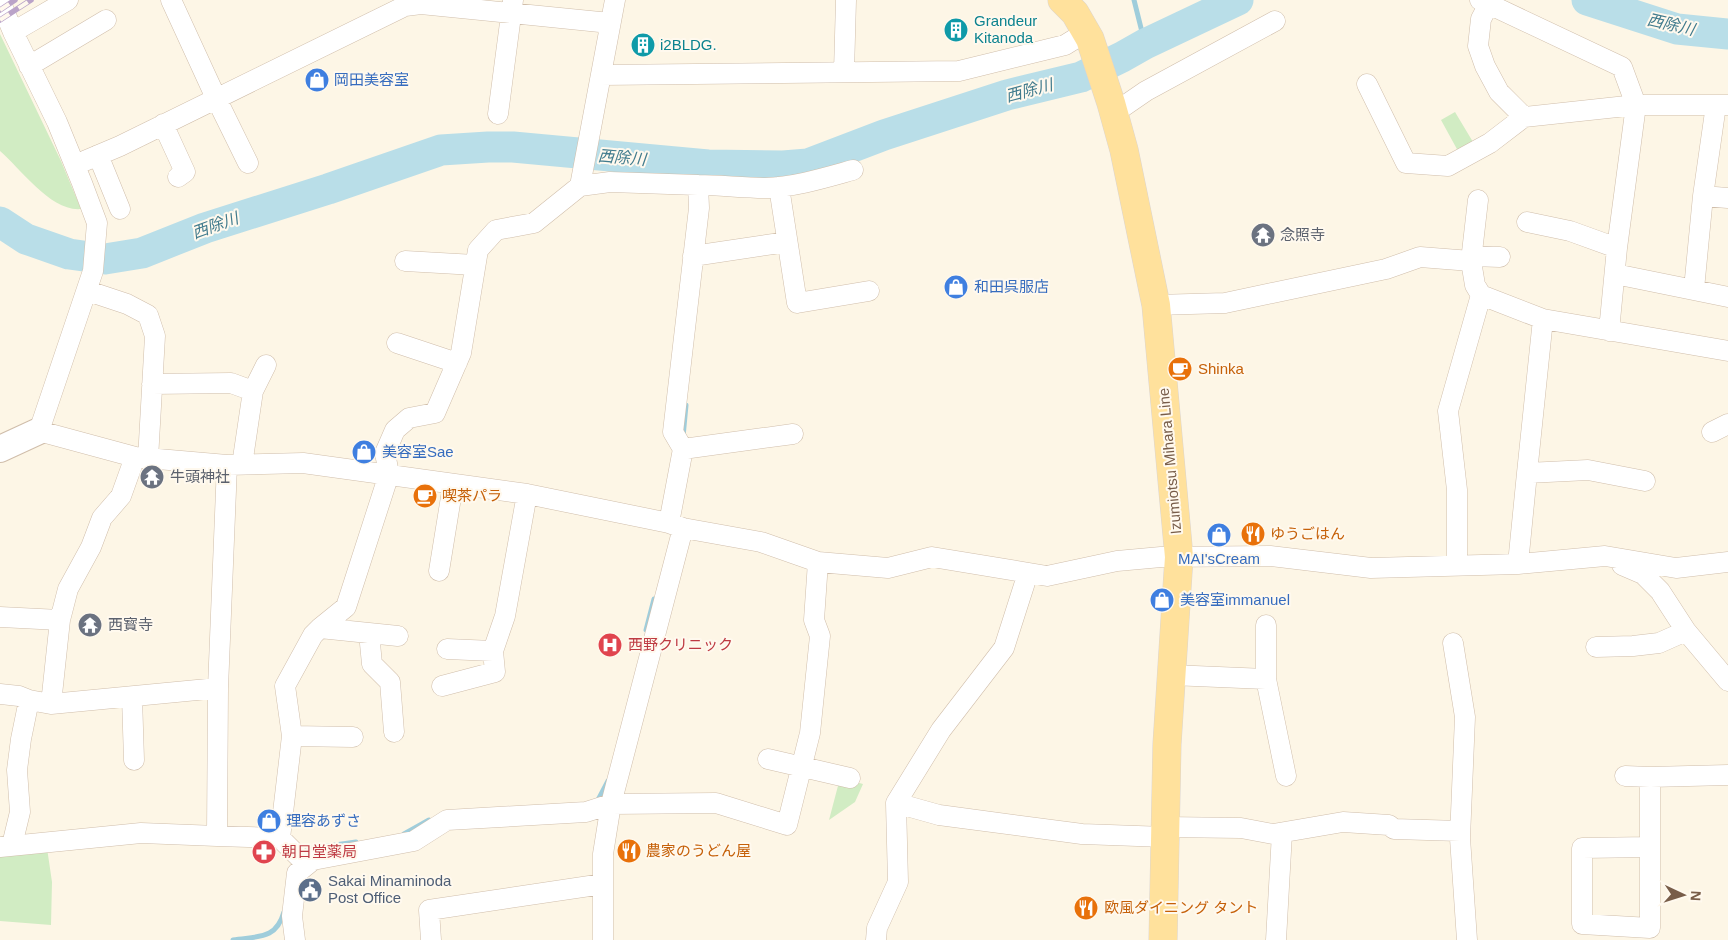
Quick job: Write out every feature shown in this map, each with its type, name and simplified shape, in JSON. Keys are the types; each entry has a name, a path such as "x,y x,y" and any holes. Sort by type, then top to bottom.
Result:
{"main road":[{"name":"Izumiotsu Mihara Line","path":"1062,0 1075,13 1089,39 1113,108 1124,150 1156,305 1179,557 1167,744 1163,940"}],"street":[{"path":"2,0 3,8 13,32 57,122 97,223 94,272 39,431"},
{"path":"13,32 68,0"},
{"path":"171,0 248,163"},
{"path":"280,838 292,736 285,686 313,635 346,607 389,474 385,453 395,430 409,418 435,414 461,353 478,250 496,230 534,223 581,182 615,0"},
{"path":"844,72 846,0"},
{"path":"1524,117 1499,92 1485,66 1478,46 1484,2 1622,67 1636,105 1617,248 1609,331"},
{"path":"75,165 216,98 392,6 421,4 512,6 610,23"},
{"path":"498,114 512,6"},
{"path":"29,66 106,20"},
{"path":"1113,108 1275,21"},
{"path":"602,75 959,71 1089,39"},
{"path":"1367,84 1406,162 1448,166 1490,143 1524,117 1636,105 1722,105 1704,196 1694,290"},
{"path":"163,124 185,172 178,176"},
{"path":"98,155 120,209"},
{"path":"581,182 765,188 800,184 853,170"},
{"path":"603,940 603,854 611,804 676,525 683,449 673,432 699,208 705,185"},
{"path":"779,187 797,303 869,291"},
{"path":"1704,196 1728,198"},
{"path":"1478,200 1471,258 1475,285 1481,295 1543,319 1728,351"},
{"path":"1527,222 1570,231 1617,248"},
{"path":"693,256 787,242"},
{"path":"1156,305 1225,303 1386,269 1420,257 1500,258"},
{"path":"405,261 475,264"},
{"path":"1615,274 1728,297"},
{"path":"51,704 60,620 68,589 91,547 102,518 121,496 141,458 152,384 155,336 148,315 127,304 88,291"},
{"path":"1458,565 1457,490 1448,411 1481,295"},
{"path":"1518,564 1543,319"},
{"path":"396,343 457,363"},
{"path":"217,836 218,688 234,465 253,391 266,365"},
{"path":"152,384 231,383 253,391"},
{"path":"0,449 39,431 141,458 234,465 304,463 389,474 453,485 527,494 761,542 818,562 888,568 932,557 1047,576 1117,561 1161,557 1270,556 1371,568 1518,564 1604,556 1676,568 1728,562"},
{"path":"683,449 792,434"},
{"path":"1527,473 1588,470 1646,481"},
{"path":"439,571 453,485"},
{"path":"442,686 495,672 493,651 504,616 527,494"},
{"path":"1604,556 1643,574 1660,591 1686,631 1728,681"},
{"path":"295,940 292,916 297,873 312,860 414,841 447,820 586,812 611,804 716,803 787,825 810,733 820,636 814,620 818,562"},
{"path":"1660,591 1676,568"},
{"path":"876,940 877,928 898,882 896,803 941,730 1004,648 1028,573"},
{"path":"0,617 60,620"},
{"path":"1266,625 1266,679 1286,776"},
{"path":"320,628 398,636"},
{"path":"1596,647 1659,643 1686,631"},
{"path":"369,633 372,664 390,682 394,732"},
{"path":"1453,643 1465,717 1460,831 1467,940"},
{"path":"447,649 493,651"},
{"path":"1171,676 1266,679"},
{"path":"0,694 19,696 51,704 218,688"},
{"path":"132,697 134,760"},
{"path":"29,700 21,739 18,770 20,812 6,846 141,833 280,838 307,865"},
{"path":"292,736 353,737"},
{"path":"768,759 850,778"},
{"path":"1625,776 1728,775"},
{"path":"1650,777 1650,848 1650,928 1582,924 1582,848 1650,848"},
{"path":"896,803 939,815 1082,834 1241,828 1273,834 1343,822 1388,825 1394,829 1460,831"},
{"path":"1276,940 1282,833"},
{"path":"431,940 429,910 603,884"}],"green space":[{"path":"0,34 61,161 81,209 59,204 48,197 0,151"},
{"path":"1455,112 1473,142 1458,151 1441,120"},
{"path":"852,781 863,784 855,802 829,820 839,782"},
{"path":"0,847 47,848 52,882 51,925 0,921"}],"waterway":[{"path":"1134,0 1145,44"},
{"name":"西除川","path":"0,222 26,239 69,254 105,259 142,253 205,228 328,189 441,150 513,147 708,165 783,166 808,164 884,135 1007,95 1081,77 1238,0"},
{"name":"西除川","path":"1587,0 1677,29 1728,34"},
{"path":"707,180 708,165"},
{"path":"683,437 686,405"},
{"path":"646,630 654,599"},
{"path":"597,802 608,781"},
{"path":"404,834 429,820"},
{"path":"302,854 307,849 356,842"},
{"path":"233,940 258,937 271,932 281,921 284,912"}],"railway":[{"path":"0,10 15,0"},
{"path":"0,20 31,0"}],"place":[{"name":"Grandeur Kitanoda","path":"956,30"},
{"name":"i2BLDG.","path":"643,45"},
{"name":"岡田美容室","path":"317,80"},
{"name":"念照寺","path":"1263,235"},
{"name":"和田呉服店","path":"956,287"},
{"name":"Shinka","path":"1180,369"},
{"name":"美容室Sae","path":"364,452"},
{"name":"牛頭神社","path":"152,477"},
{"name":"喫茶パラ","path":"425,496"},
{"name":"ゆうごはん","path":"1253,534"},
{"name":"MAI'sCream","path":"1219,535"},
{"name":"美容室immanuel","path":"1162,600"},
{"name":"西寳寺","path":"90,625"},
{"name":"西野クリニック","path":"610,645"},
{"name":"理容あずさ","path":"269,821"},
{"name":"農家のうどん屋","path":"629,851"},
{"name":"朝日堂薬局","path":"264,852"},
{"name":"Sakai Minaminoda Post Office","path":"310,890"},
{"name":"欧風ダイニング タント","path":"1086,908"}]}
